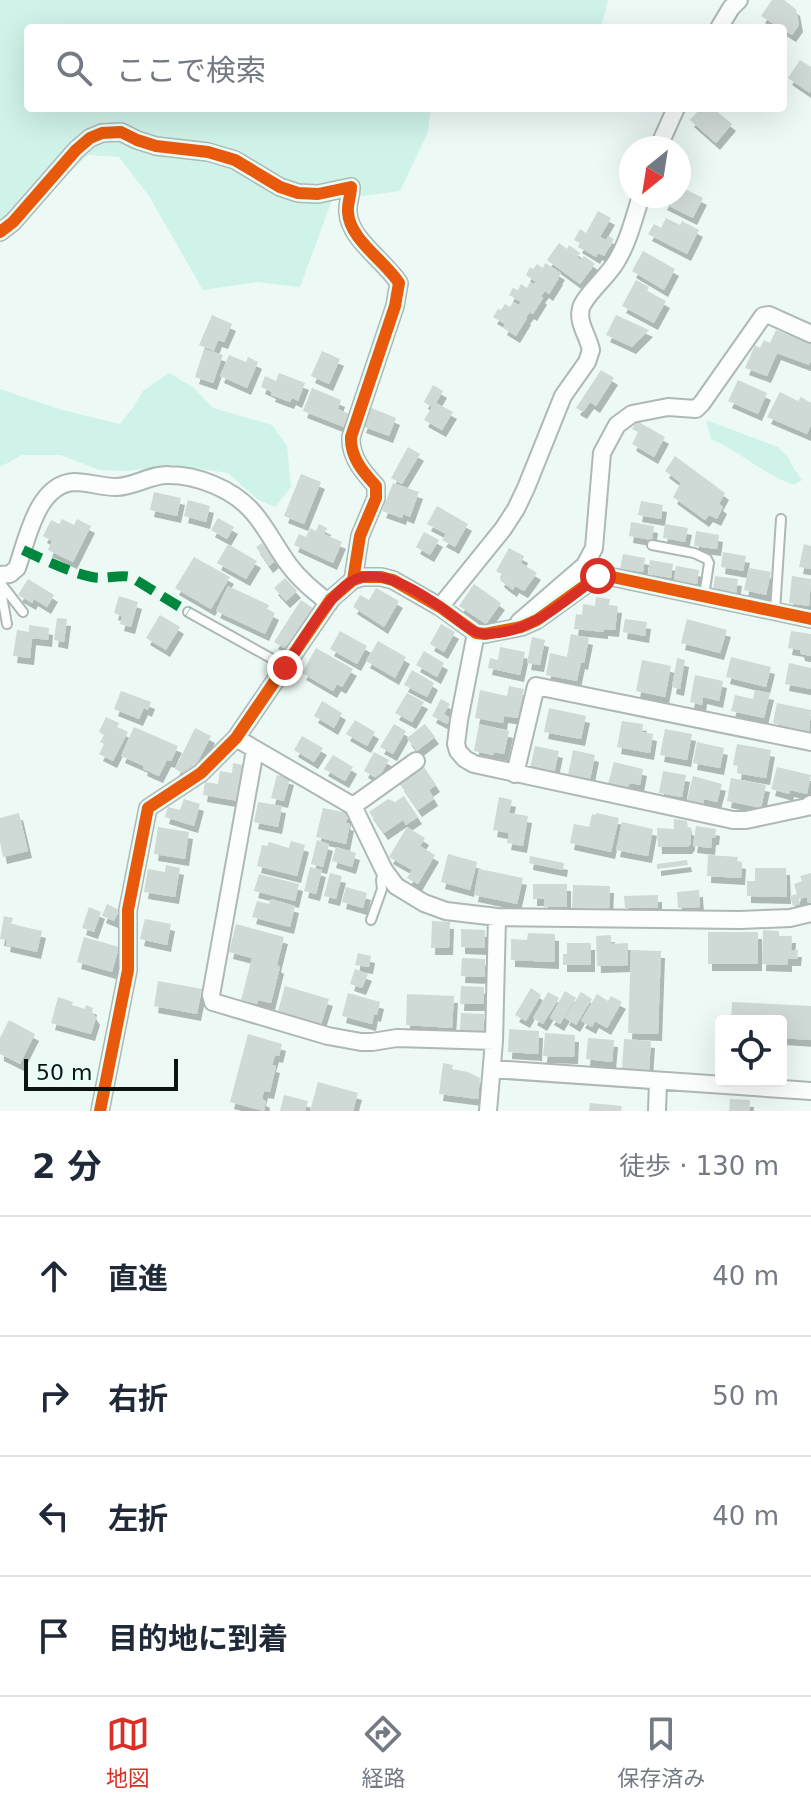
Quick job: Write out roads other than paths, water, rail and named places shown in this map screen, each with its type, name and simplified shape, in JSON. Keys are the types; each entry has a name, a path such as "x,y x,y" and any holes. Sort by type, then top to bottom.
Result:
{"street":[{"path":"721,24 739,0"},
{"path":"663,136 674,112"},
{"path":"0,232 13,222 76,150 102,133 121,132 156,146 208,152 235,160 280,187 298,193 318,194 351,187 347,211 351,225 399,283 395,306 351,437 350,445 355,459 376,486 376,498 360,536 353,580"},
{"path":"440,607 503,529 526,488 563,396 587,362 591,350 580,321 581,307 619,258 637,208"},
{"path":"508,630 585,565 594,548 602,453 617,425 632,414 668,407 696,409 763,316 769,315 811,334"},
{"path":"0,575 10,574 17,568 33,519 53,490 63,484 84,483 123,487 164,474 186,476 240,500 252,510 302,581 329,603"},
{"path":"100,1111 128,970 128,910 148,808 201,773 236,738 329,603 340,589 353,580 372,577 393,580 440,607 476,633 485,634 521,627 537,620 603,575 811,619"},
{"path":"476,633 456,744 465,759 474,764 733,820 746,820 811,804"},
{"path":"515,774 536,686 811,742"},
{"path":"236,738 353,806 384,870 396,886 424,903 446,911 497,917 740,920 790,918 811,913"},
{"path":"255,750 211,995 213,1002 328,1036 361,1042 397,1038 494,1041"},
{"path":"353,806 416,761"},
{"path":"488,1111 494,1041 497,917"},
{"path":"492,1069 811,1091"},
{"path":"657,1111 658,1082"}],"lane":[{"path":"775,611 781,519"},
{"path":"652,545 694,553 707,559 704,596"},
{"path":"0,584 23,612"},
{"path":"0,584 7,624"},
{"path":"188,612 286,666"},
{"path":"371,920 382,889 384,870"}]}
